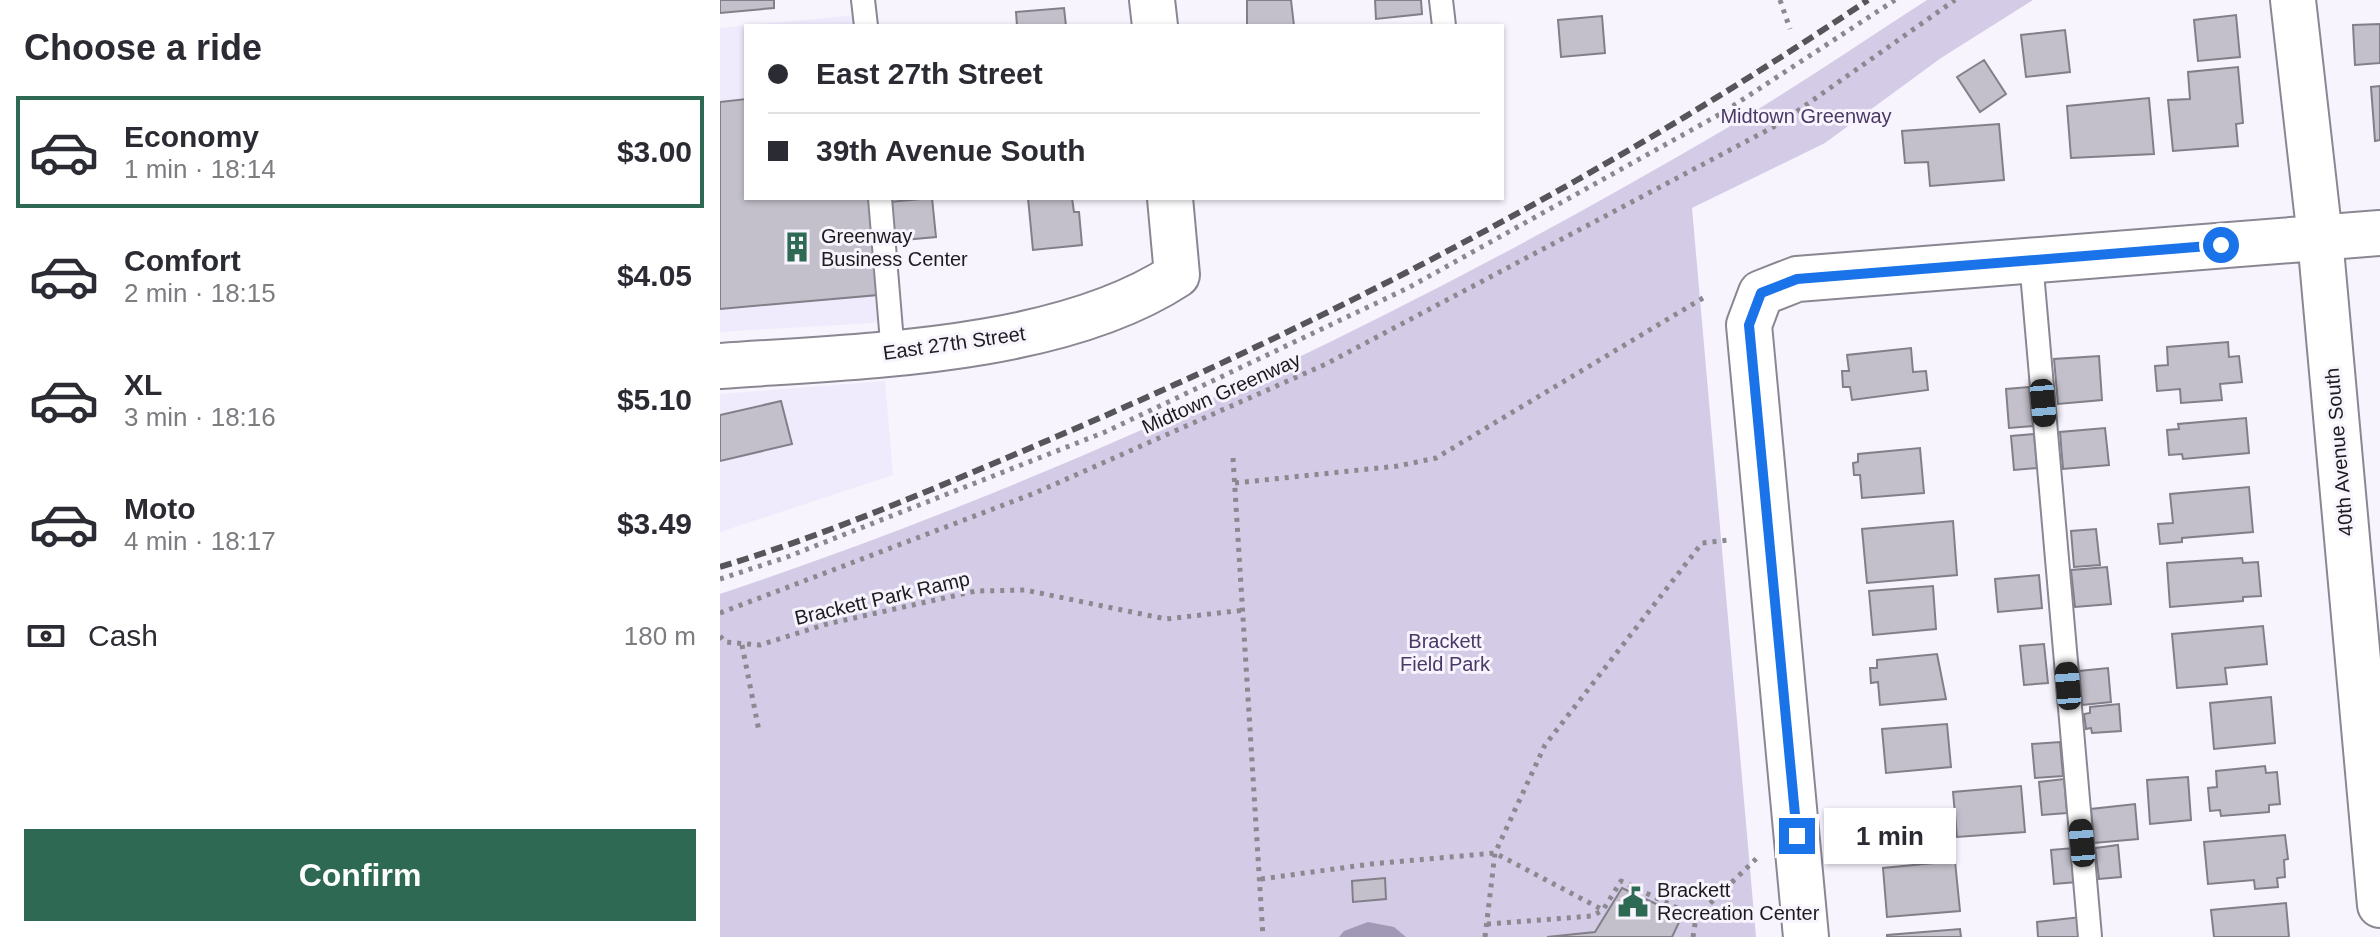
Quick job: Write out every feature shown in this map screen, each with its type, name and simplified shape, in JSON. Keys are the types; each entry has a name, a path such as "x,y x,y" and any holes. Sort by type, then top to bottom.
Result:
{"street":[{"path":"1152,0 1155,24"},
{"name":"40th Avenue South","path":"2293,0 2320,238 2380,905"},
{"name":"East 27th Street","path":"720,366 893,354 1029,333 1145,296 1177,275 1170,200"},
{"path":"1806,937 1749,325 1761,293 1797,279 2380,233"}],"lane":[{"path":"863,0 866,24"},
{"path":"1441,0 1444,24"},
{"path":"880,200 893,354"},
{"path":"2031,261 2090,937"}],"path":[{"path":"1780,0 1790,29"},
{"path":"720,579 787,557 1105,432 1408,288 1722,113 1895,0"},
{"name":"Midtown Greenway","path":"720,613 1035,493 1326,364 1779,124 1955,0"},
{"path":"1235,483 1398,466 1436,458 1708,295"},
{"path":"1233,458 1245,610 1263,937"},
{"path":"1485,937 1495,853 1545,745 1702,543 1770,536"},
{"name":"Brackett Park Ramp","path":"742,645 760,645 827,624 976,591 1025,590 1166,619 1245,610"},
{"path":"720,636 725,642 742,645 759,731"},
{"path":"1693,937 1696,917 1749,863 1797,836"},
{"path":"1261,879 1371,864 1495,853 1603,910"},
{"path":"1487,924 1592,916 1603,910 1621,881 1696,917"}],"shaded area":[{"name":"Greenway Business Center","path":"857,15 858,24 762,24"},
{"name":"Greenway Business Center","path":"744,26 744,200 875,200 887,322 720,332 720,28"},
{"path":"885,381 893,475 720,532 720,394"},
{"path":"1368,922 1394,927 1406,937 1339,937 1344,931"}],"green space":[{"name":"Brackett Field Park","path":"1927,0 2033,0 1941,58 1825,143 1692,208 1756,937 720,937 720,594 981,498 1236,387 1361,327 1484,264 1727,128"}],"building":[{"path":"720,0 774,0 774,8 720,13"},
{"path":"1247,0 1291,0 1294,24 1247,24"},
{"path":"1375,0 1421,0 1422,14 1376,19"},
{"path":"1064,8 1066,24 1017,24 1016,12"},
{"path":"2236,15 2240,57 2198,61 2194,20"},
{"path":"1602,16 1605,53 1561,57 1558,20"},
{"path":"2380,24 2380,63 2355,65 2353,25"},
{"path":"2065,30 2070,72 2026,77 2021,35"},
{"path":"1984,60 2006,94 1980,112 1957,77"},
{"path":"2238,67 2243,123 2236,124 2238,146 2173,151 2168,100 2190,99 2188,72"},
{"path":"2380,86 2380,140 2375,141 2371,87"},
{"path":"2149,98 2154,154 2071,158 2067,106"},
{"name":"Greenway Business Center","path":"744,99 744,200 869,200 878,295 720,309 720,102"},
{"path":"1999,124 2004,180 1930,186 1928,162 1905,163 1902,131"},
{"path":"932,200 936,237 893,241 889,202"},
{"path":"1028,200 1072,200 1074,212 1079,212 1082,245 1033,250"},
{"path":"2228,342 2229,357 2239,356 2242,382 2220,384 2222,400 2181,403 2180,389 2157,391 2155,366 2168,365 2167,347"},
{"path":"1911,348 1913,372 1926,371 1928,390 1852,400 1850,387 1843,387 1842,371 1849,371 1847,355"},
{"path":"2099,356 2102,400 2058,404 2054,359"},
{"path":"2029,387 2033,426 2009,428 2006,389"},
{"path":"781,401 792,444 720,461 720,415"},
{"path":"2246,418 2249,453 2183,459 2182,454 2169,455 2167,430 2179,429 2178,424"},
{"path":"2105,428 2109,465 2063,469 2060,432"},
{"path":"2034,434 2037,468 2014,470 2011,436"},
{"path":"1920,448 1924,493 1862,498 1860,475 1854,475 1853,463 1858,462 1858,454"},
{"path":"2249,487 2253,532 2182,538 2182,542 2160,544 2158,524 2173,523 2170,494"},
{"path":"1953,521 1957,575 1867,583 1862,529"},
{"path":"2096,529 2100,565 2074,567 2071,531"},
{"path":"2242,558 2243,563 2258,562 2261,596 2243,597 2243,601 2170,607 2167,563"},
{"path":"2107,567 2111,604 2075,607 2071,570"},
{"path":"2039,575 2042,608 1998,612 1995,579"},
{"path":"1933,586 1936,629 1873,635 1869,591"},
{"path":"2263,626 2267,664 2225,668 2227,684 2177,688 2172,634"},
{"path":"2044,644 2048,683 2024,685 2020,646"},
{"path":"1937,654 1946,699 1880,705 1878,682 1871,683 1870,668 1877,668 1877,660"},
{"path":"2108,668 2111,702 2082,705 2079,671"},
{"path":"2271,697 2275,743 2214,749 2210,703"},
{"path":"2119,704 2121,731 2092,733 2091,728 2086,729 2084,714 2090,713 2090,707"},
{"path":"1947,724 1951,767 1886,773 1882,729"},
{"path":"2060,742 2063,776 2035,778 2032,744"},
{"path":"2265,766 2266,773 2277,772 2280,804 2269,805 2269,812 2221,816 2220,810 2210,811 2208,788 2217,787 2216,771"},
{"path":"2188,777 2191,820 2150,824 2147,780"},
{"path":"2064,779 2067,813 2042,815 2039,782"},
{"path":"2021,786 2025,832 1957,837 1953,792"},
{"path":"2135,804 2138,839 2094,843 2091,809"},
{"path":"2285,835 2288,859 2284,860 2285,877 2277,878 2278,887 2255,889 2254,880 2208,884 2204,842"},
{"path":"2118,845 2121,877 2099,879 2095,848"},
{"path":"2074,848 2077,882 2054,884 2051,850"},
{"path":"1955,861 1960,911 1887,917 1883,868"},
{"path":"1385,878 1386,899 1353,902 1352,881"},
{"name":"Brackett Recreation Center","path":"1622,888 1682,916 1672,937 1547,937 1595,932"},
{"path":"2286,903 2289,937 2214,937 2211,910"},
{"path":"2081,917 2082,937 2038,937 2037,922"},
{"path":"1960,929 1961,937 1887,937 1887,935"}],"railway":[{"path":"720,567 845,524 928,491 1157,392 1367,293 1572,183 1672,125 1868,0"}],"place":[{"name":"Greenway Business Center","path":"797,247"},
{"name":"Brackett Recreation Center","path":"1633,902"}],"route":[{"path":"1797,836 1749,325 1761,293 1797,279 2221,245"}]}
